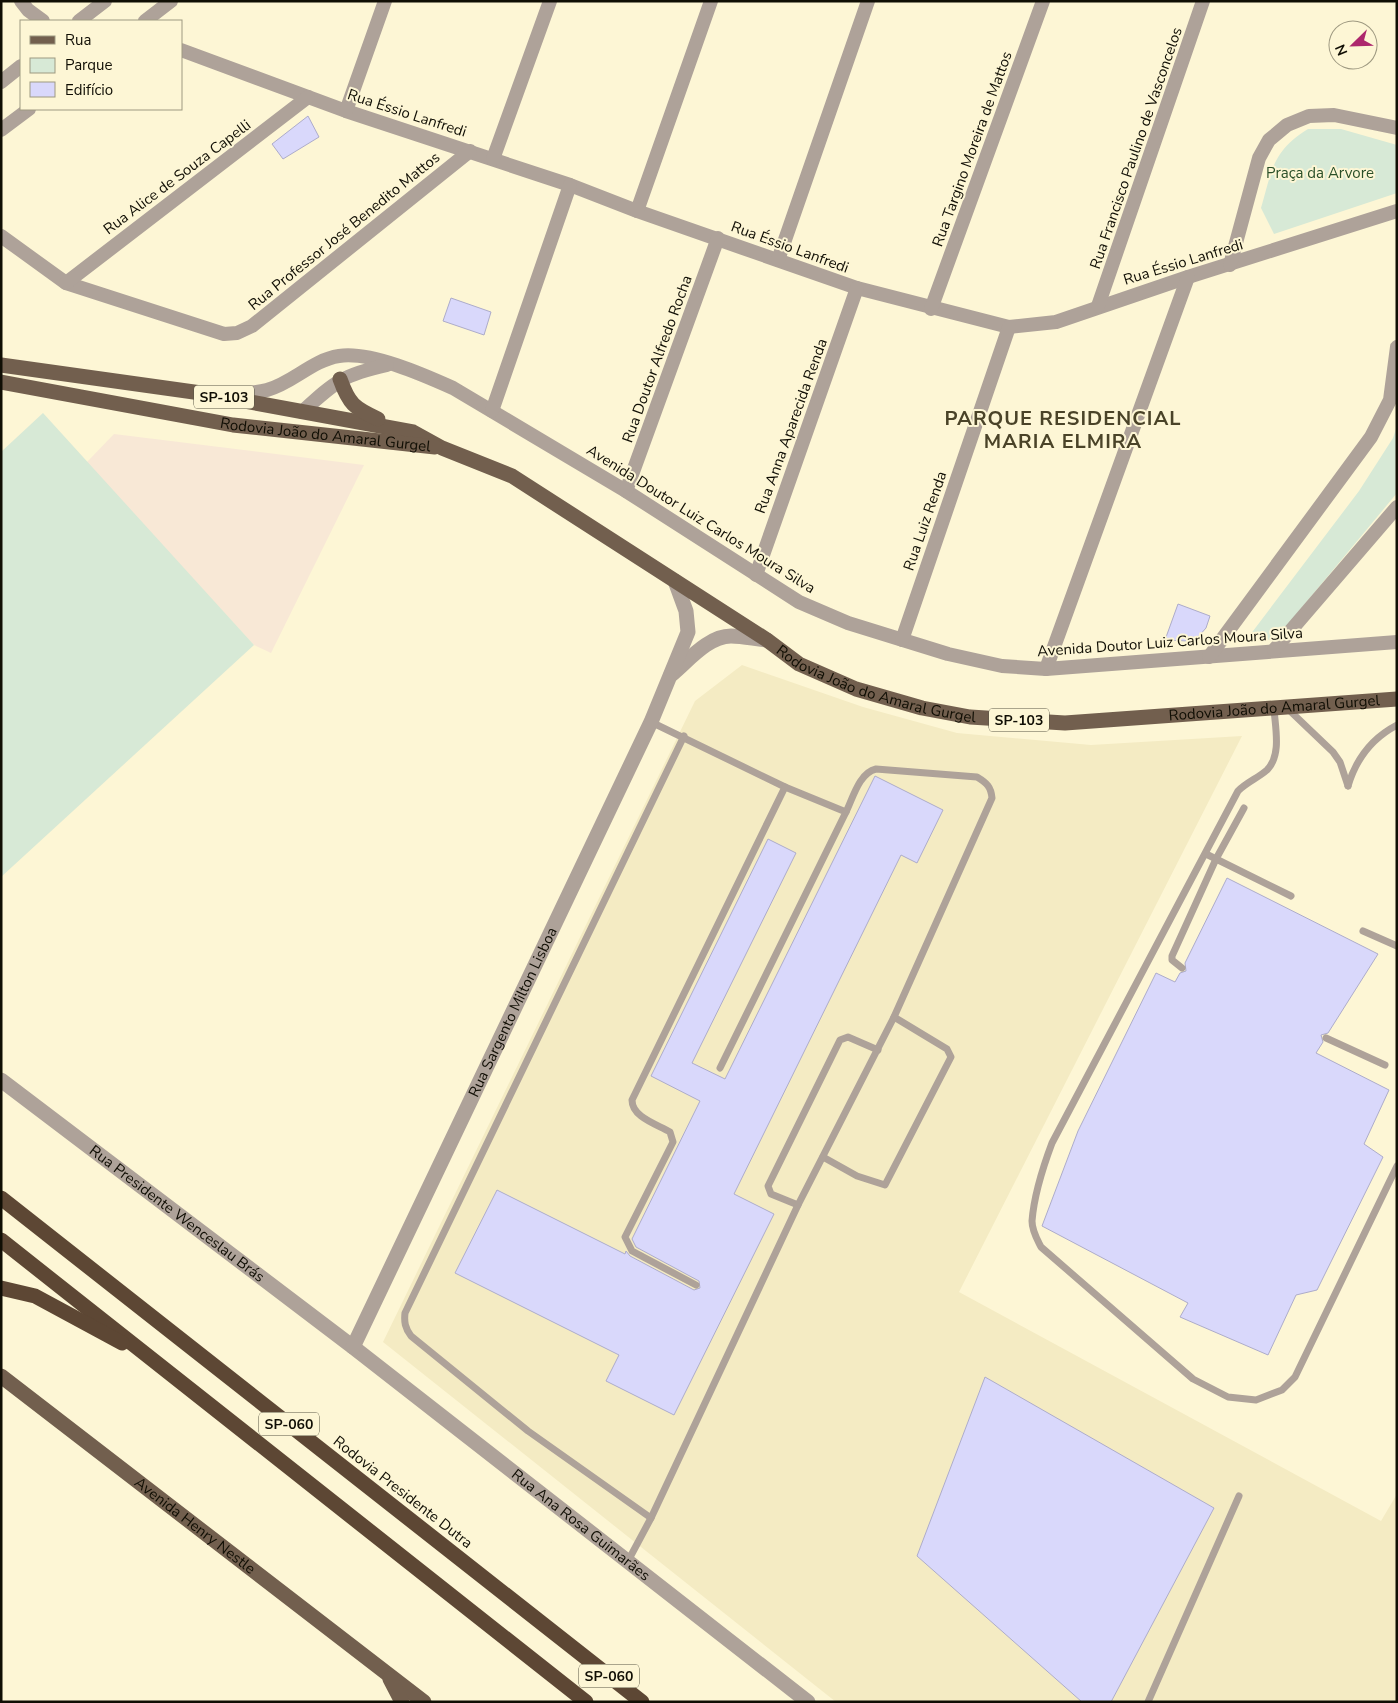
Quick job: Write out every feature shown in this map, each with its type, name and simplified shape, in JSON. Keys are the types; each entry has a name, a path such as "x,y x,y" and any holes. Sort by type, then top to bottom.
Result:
{"highway":[{"name":"Rodovia Presidente Dutra","path":"1,1198 642,1702"},
{"name":"SP-060","path":"1,1240 162,1365 586,1702"},
{"path":"1,1288 35,1296 162,1365"}],"main road":[{"name":"Rodovia João do Amaral Gurgel","path":"1,365 201,393 302,412 398,427 413,432 442,448 512,476 767,640 799,664 856,689 922,708 970,717 1065,723 1397,699"},
{"path":"340,379 347,398 352,404 361,411 398,427"},
{"name":"Rodovia João do Amaral Gurgel","path":"1,382 233,425 442,448"},
{"path":"233,425 284,419 302,412"},
{"name":"Avenida Henry Nestle","path":"1,1376 424,1702"},
{"path":"388,1675 402,1702"}],"street":[{"path":"21,1 28,10 42,20"},
{"path":"80,20 105,1"},
{"path":"146,20 171,1"},
{"path":"346,111 385,1"},
{"path":"493,160 550,1"},
{"path":"637,211 711,1"},
{"path":"778,260 868,1"},
{"name":"Rua Targino Moreira de Mattos","path":"931,309 1043,1"},
{"name":"Rua Francisco Paulino de Vasconcelos","path":"1098,306 1204,1"},
{"name":"Rua Éssio Lanfredi","path":"182,50 346,111 570,184 637,211 857,288 931,309 1009,327 1056,322 1188,276 1230,265 1397,211"},
{"path":"1,82 20,67"},
{"name":"Rua Alice de Souza Capelli","path":"66,283 308,97"},
{"path":"1,130 28,110"},
{"path":"1230,265 1259,158 1269,140 1287,125 1309,116 1334,115 1397,128"},
{"name":"Rua Professor José Benedito Mattos","path":"66,283 224,334 237,333 252,326 470,151"},
{"path":"492,411 570,184"},
{"path":"1,236 66,283"},
{"name":"Rua Doutor Alfredo Rocha","path":"626,491 718,238"},
{"path":"1046,669 1188,276"},
{"name":"Rua Anna Aparecida Renda","path":"756,575 857,288"},
{"name":"Rua Luiz Renda","path":"902,640 1009,327"},
{"path":"1209,657 1371,437 1390,400 1397,347"},
{"name":"Avenida Doutor Luiz Carlos Moura Silva","path":"201,393 268,390 320,362 339,356 354,355 392,364 453,388 626,491 799,602 848,623 948,654 1002,666 1046,669 1397,642"},
{"path":"302,412 340,379 360,371 392,364"},
{"path":"1274,650 1397,506"},
{"name":"Rua Sargento Milton Lisboa","path":"353,1347 651,722 688,632 689,621 675,581"},
{"path":"670,676 708,644 719,638 730,636 767,640"},
{"name":"Rua Presidente Wenceslau Brás","path":"1,1080 353,1347"},
{"name":"Rua Ana Rosa Guimarães","path":"353,1347 808,1702"}],"lane":[{"path":"1280,708 1334,752 1340,762 1348,786 1354,765 1380,734 1397,725"},
{"path":"1280,708 1276,754 1272,764 1267,770 1246,783 1238,791 1052,1143 1044,1165 1032,1222 1034,1235 1041,1247 1194,1379 1228,1396 1256,1400 1282,1390 1296,1377 1397,1166"},
{"path":"651,722 684,736 785,787 846,812"},
{"path":"651,1518 528,1432 411,1336 406,1330 404,1322 405,1313 684,736"},
{"path":"628,1561 651,1518 798,1205 894,1017 992,798 991,789 986,782 977,777 876,769 868,771 863,776 720,1068"},
{"path":"696,1285 632,1251 627,1245 625,1237 674,1142 670,1132 636,1113 632,1106 632,1100 785,787"},
{"path":"1182,968 1172,960 1172,956 1216,858 1244,808"},
{"path":"1206,854 1291,896"},
{"path":"1363,930 1397,946"},
{"path":"823,1157 858,1176 885,1185 951,1058 948,1049 894,1017"},
{"path":"798,1205 771,1194 768,1186 840,1040 848,1037 878,1050"},
{"path":"1326,1038 1385,1065"},
{"path":"1148,1702 1238,1496"}],"shaded area":[{"path":"114,434 364,465 271,653 254,645 86,463"},
{"path":"742,665 863,707 957,733 1091,745 1242,736 959,1292 1381,1521 1397,1494 1397,1702 836,1702 383,1342 695,701"}],"green space":[{"name":"Praça da Arvore","path":"1308,129 1341,129 1397,145 1397,193 1274,234 1261,208 1271,173 1280,154 1287,145"},
{"path":"43,413 254,645 1,877 1,452"},
{"path":"1397,426 1397,493 1274,641 1250,635 1359,491 1393,438"}],"building":[{"path":"308,116 319,137 283,159 272,144"},
{"path":"451,298 491,312 484,335 443,321"},
{"path":"1178,604 1210,616 1206,628 1198,637 1188,641 1165,640"},
{"path":"875,776 943,810 917,863 901,855 734,1194 774,1214 674,1415 606,1381 619,1355 455,1273 497,1190 625,1254 626,1251 630,1256 694,1290 700,1288 699,1281 636,1247 632,1239 700,1101 651,1076 768,839 796,853 692,1063 725,1079"},
{"path":"1227,878 1378,954 1328,1033 1321,1035 1323,1042 1316,1053 1389,1090 1364,1144 1383,1157 1317,1290 1296,1295 1268,1355 1180,1317 1188,1303 1042,1226 1078,1131 1156,973 1175,982 1180,973 1186,971 1185,963"},
{"path":"985,1377 1214,1508 1111,1702 1082,1702 917,1556"}],"district":[{"name":"PARQUE RESIDENCIAL MARIA ELMIRA","path":"1063,430"}]}
